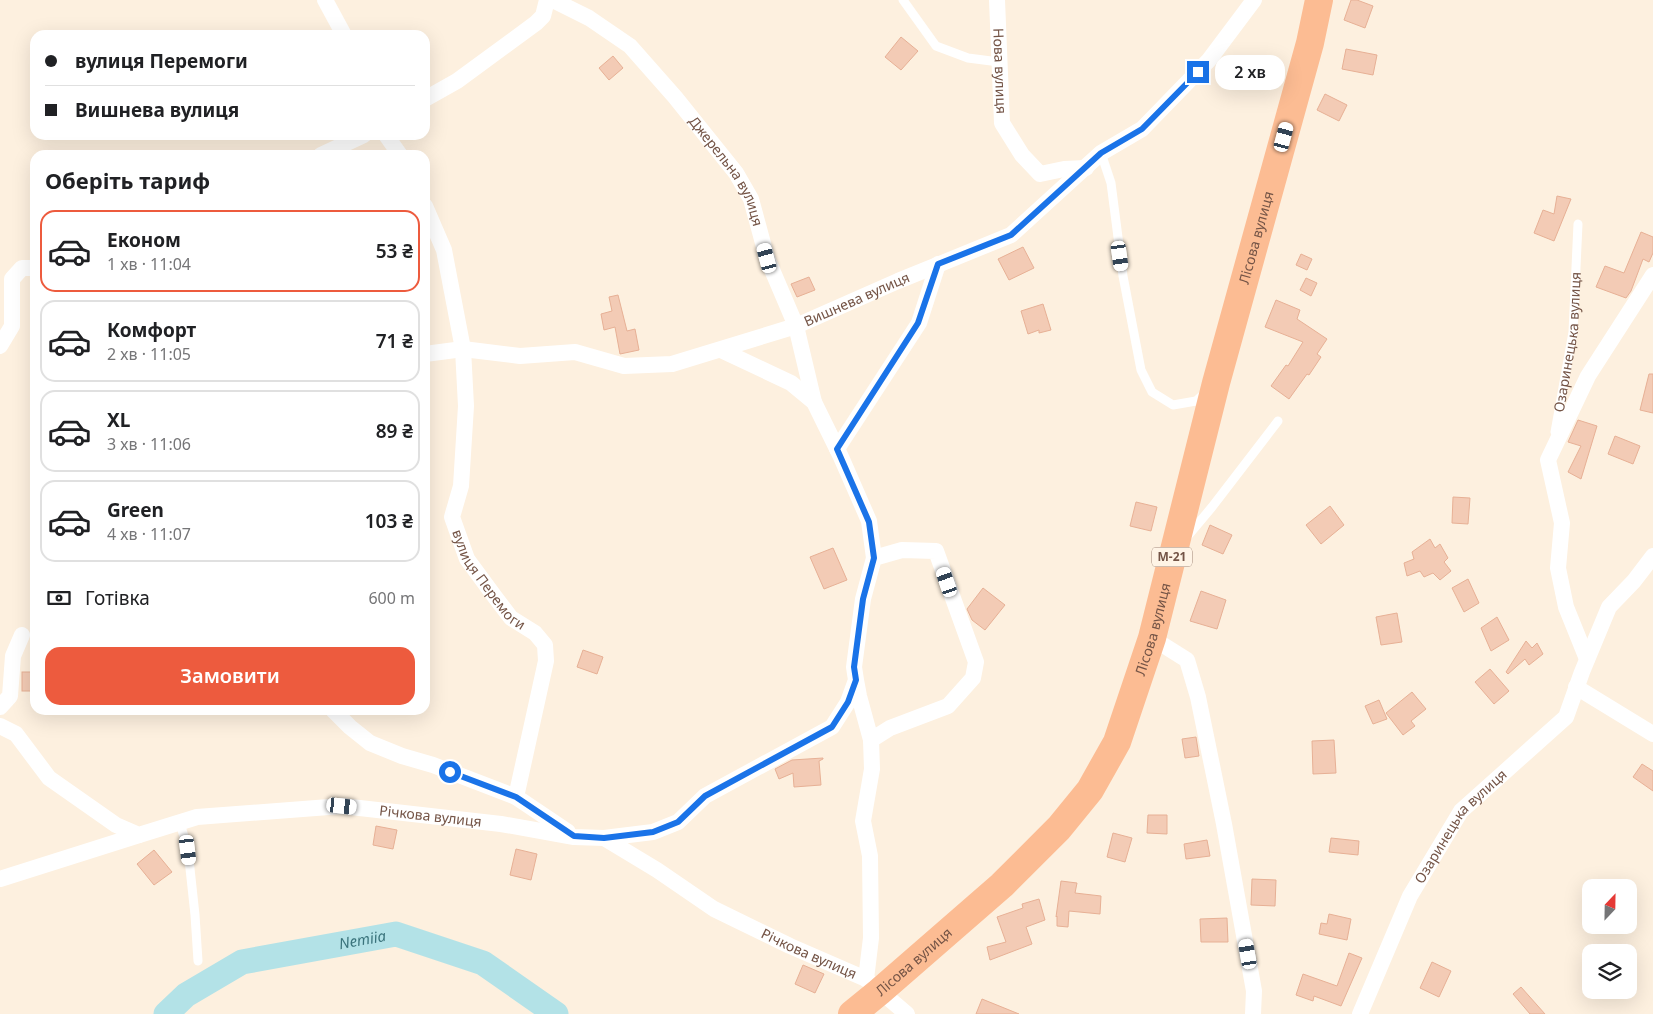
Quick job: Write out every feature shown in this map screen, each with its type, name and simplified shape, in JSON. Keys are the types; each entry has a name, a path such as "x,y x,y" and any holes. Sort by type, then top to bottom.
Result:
{"highway":[{"name":"Лісова вулиця","path":"852,1014 872,985 1002,885 1059,828 1090,790 1117,742 1152,638 1216,383 1310,43 1319,0"}],"street":[{"path":"325,0 341,30"},
{"path":"430,96 457,81 536,22 543,16 548,0"},
{"name":"Джерельна вулиця","path":"553,0 589,18 630,46 675,97 736,173 751,199 767,258 796,326 814,402 869,522 874,558 863,599 854,667 859,696 871,740 872,769 863,821 870,856 872,985"},
{"name":"Нова вулиця","path":"997,0 1002,123 1022,155 1040,174 1064,169 1086,168"},
{"name":"Вишнева вулиця","path":"430,353 463,349 520,356 575,352 624,366 672,364 796,326 938,264 1011,235 1101,153 1142,129 1210,60 1254,0"},
{"path":"332,150 353,140"},
{"name":"вулиця Перемоги","path":"430,218 444,250 463,349 466,406 461,486 452,517 468,559 495,598 511,618 535,634 545,645 546,661 516,797"},
{"path":"837,449 918,323 938,264"},
{"path":"0,346 12,326 12,279 22,268 30,268"},
{"name":"Озаринецька вулиця","path":"1587,660 1566,607 1558,568 1562,522 1548,460 1588,376 1653,275"},
{"name":"Джерельна вулиця","path":"721,350 791,383 814,402"},
{"path":"871,740 890,728 948,706 973,678 976,662 936,551 902,550 874,558"},
{"name":"Озаринецька вулиця","path":"1360,1014 1410,896 1461,811 1566,717 1576,687 1609,607 1634,581 1653,556"},
{"path":"0,707 10,696 13,656 22,635"},
{"path":"1152,638 1187,660 1198,697 1224,824 1254,991 1253,1014"},
{"name":"Джерельна вулиця","path":"705,796 768,760 832,727 848,702 856,680"},
{"path":"1576,687 1653,734"},
{"path":"338,715 370,742 402,756 433,765 516,797 574,836"},
{"path":"0,726 16,734 49,778 116,825 139,836"},
{"name":"Річкова вулиця","path":"0,879 197,817 342,806 502,824 574,836 604,838 653,832 678,822 705,796"},
{"name":"Річкова вулиця","path":"604,838 658,870 714,909 872,985 907,1014"}],"lane":[{"path":"903,0 936,46 968,58 999,62"},
{"path":"1101,153 1111,183 1123,276 1141,370 1152,392 1173,405 1196,401 1216,383"},
{"name":"Озаринецька вулиця","path":"1548,460 1559,414 1573,332 1578,224"},
{"path":"1174,552 1212,507 1278,421"},
{"path":"180,822 188,850 196,915 198,961"}],"building":[{"path":"1351,0 1357,0 1373,6 1365,28 1344,20"},
{"path":"901,37 918,51 901,70 885,57"},
{"path":"1346,49 1377,55 1373,75 1342,69"},
{"path":"613,56 623,68 609,80 599,68"},
{"path":"1325,94 1347,105 1339,121 1317,110"},
{"path":"1557,196 1571,199 1554,241 1534,233 1543,210 1554,214"},
{"path":"1641,232 1653,237 1653,253 1649,262 1643,259 1631,291 1626,298 1596,287 1605,266 1624,273"},
{"path":"1023,247 1034,268 1009,280 998,259"},
{"path":"1301,254 1312,259 1307,270 1296,265"},
{"path":"809,277 815,290 797,297 791,284"},
{"path":"1306,278 1317,283 1311,296 1300,290"},
{"path":"618,295 627,331 635,329 639,350 620,354 615,327 604,330 601,314 612,311 609,297"},
{"path":"1276,300 1300,310 1297,319 1327,339 1317,354 1321,357 1289,399 1271,386 1286,365 1288,366 1303,342 1265,327"},
{"path":"1043,304 1051,330 1039,333 1039,330 1028,334 1021,311"},
{"path":"1649,374 1653,374 1653,413 1640,410"},
{"path":"1578,420 1597,426 1581,479 1568,472 1581,446 1568,442"},
{"path":"1615,436 1640,446 1633,464 1608,454"},
{"path":"1453,497 1470,498 1468,524 1452,523"},
{"path":"1136,502 1157,507 1151,531 1130,526"},
{"path":"1330,506 1344,525 1321,544 1306,525"},
{"path":"1210,525 1232,535 1223,554 1202,545"},
{"path":"1430,539 1435,548 1440,544 1448,558 1444,562 1451,571 1440,580 1433,573 1424,577 1420,571 1407,576 1404,563 1414,559 1412,552"},
{"path":"833,548 847,580 824,589 810,557"},
{"path":"1468,579 1479,603 1464,612 1452,588"},
{"path":"983,588 1005,605 985,630 972,620 967,609"},
{"path":"1201,591 1226,600 1217,629 1190,621"},
{"path":"1397,613 1402,642 1381,645 1376,617"},
{"path":"1497,617 1509,640 1491,651 1481,628"},
{"path":"1526,641 1532,648 1537,643 1543,654 1529,665 1525,659 1508,674 1506,672"},
{"path":"583,650 603,657 597,674 577,667"},
{"path":"1490,669 1509,691 1494,704 1475,682"},
{"path":"22,672 30,672 30,691 22,691"},
{"path":"1412,692 1426,709 1411,721 1415,726 1403,735 1386,713"},
{"path":"1379,700 1387,719 1373,724 1365,706"},
{"path":"1196,737 1199,756 1185,758 1182,739"},
{"path":"1334,740 1336,773 1313,774 1312,741"},
{"path":"823,758 819,761 821,785 794,787 793,773 779,779 775,769 792,760"},
{"path":"1642,764 1653,771 1653,791 1633,777"},
{"path":"1148,815 1167,815 1167,834 1147,833"},
{"path":"376,826 397,830 393,849 373,845"},
{"path":"1113,833 1132,838 1125,862 1107,857"},
{"path":"1331,838 1359,841 1358,855 1329,852"},
{"path":"1207,840 1210,856 1186,859 1184,844"},
{"path":"516,849 537,854 531,880 510,875"},
{"path":"154,850 172,872 154,885 137,864"},
{"path":"1252,879 1276,880 1275,906 1251,905"},
{"path":"1061,881 1077,883 1075,893 1101,896 1100,914 1069,911 1068,927 1057,926 1056,917"},
{"path":"1039,899 1045,920 1026,927 1032,944 990,960 987,947 1006,942 997,917 1023,908 1022,904"},
{"path":"1329,914 1351,919 1347,940 1319,934 1321,923 1327,924"},
{"path":"1227,918 1228,942 1201,942 1200,919"},
{"path":"1349,953 1362,958 1341,1006 1314,996 1313,1001 1296,995 1303,974 1337,986"},
{"path":"1432,962 1451,971 1439,997 1420,988"},
{"path":"803,965 824,974 815,993 795,984"},
{"path":"1521,987 1545,1014 1530,1014 1513,994"},
{"path":"982,999 1019,1014 976,1014"}],"waterway":[{"name":"Nemiia","path":"166,1014 186,995 242,962 396,934 483,963 556,1014"}],"route":[{"path":"450,772 516,797 574,836 604,838 653,832 678,822 705,796 768,760 832,727 848,702 856,680 854,667 863,599 874,558 869,522 837,449 918,323 938,264 1011,235 1101,153 1142,129 1198,72"}]}
